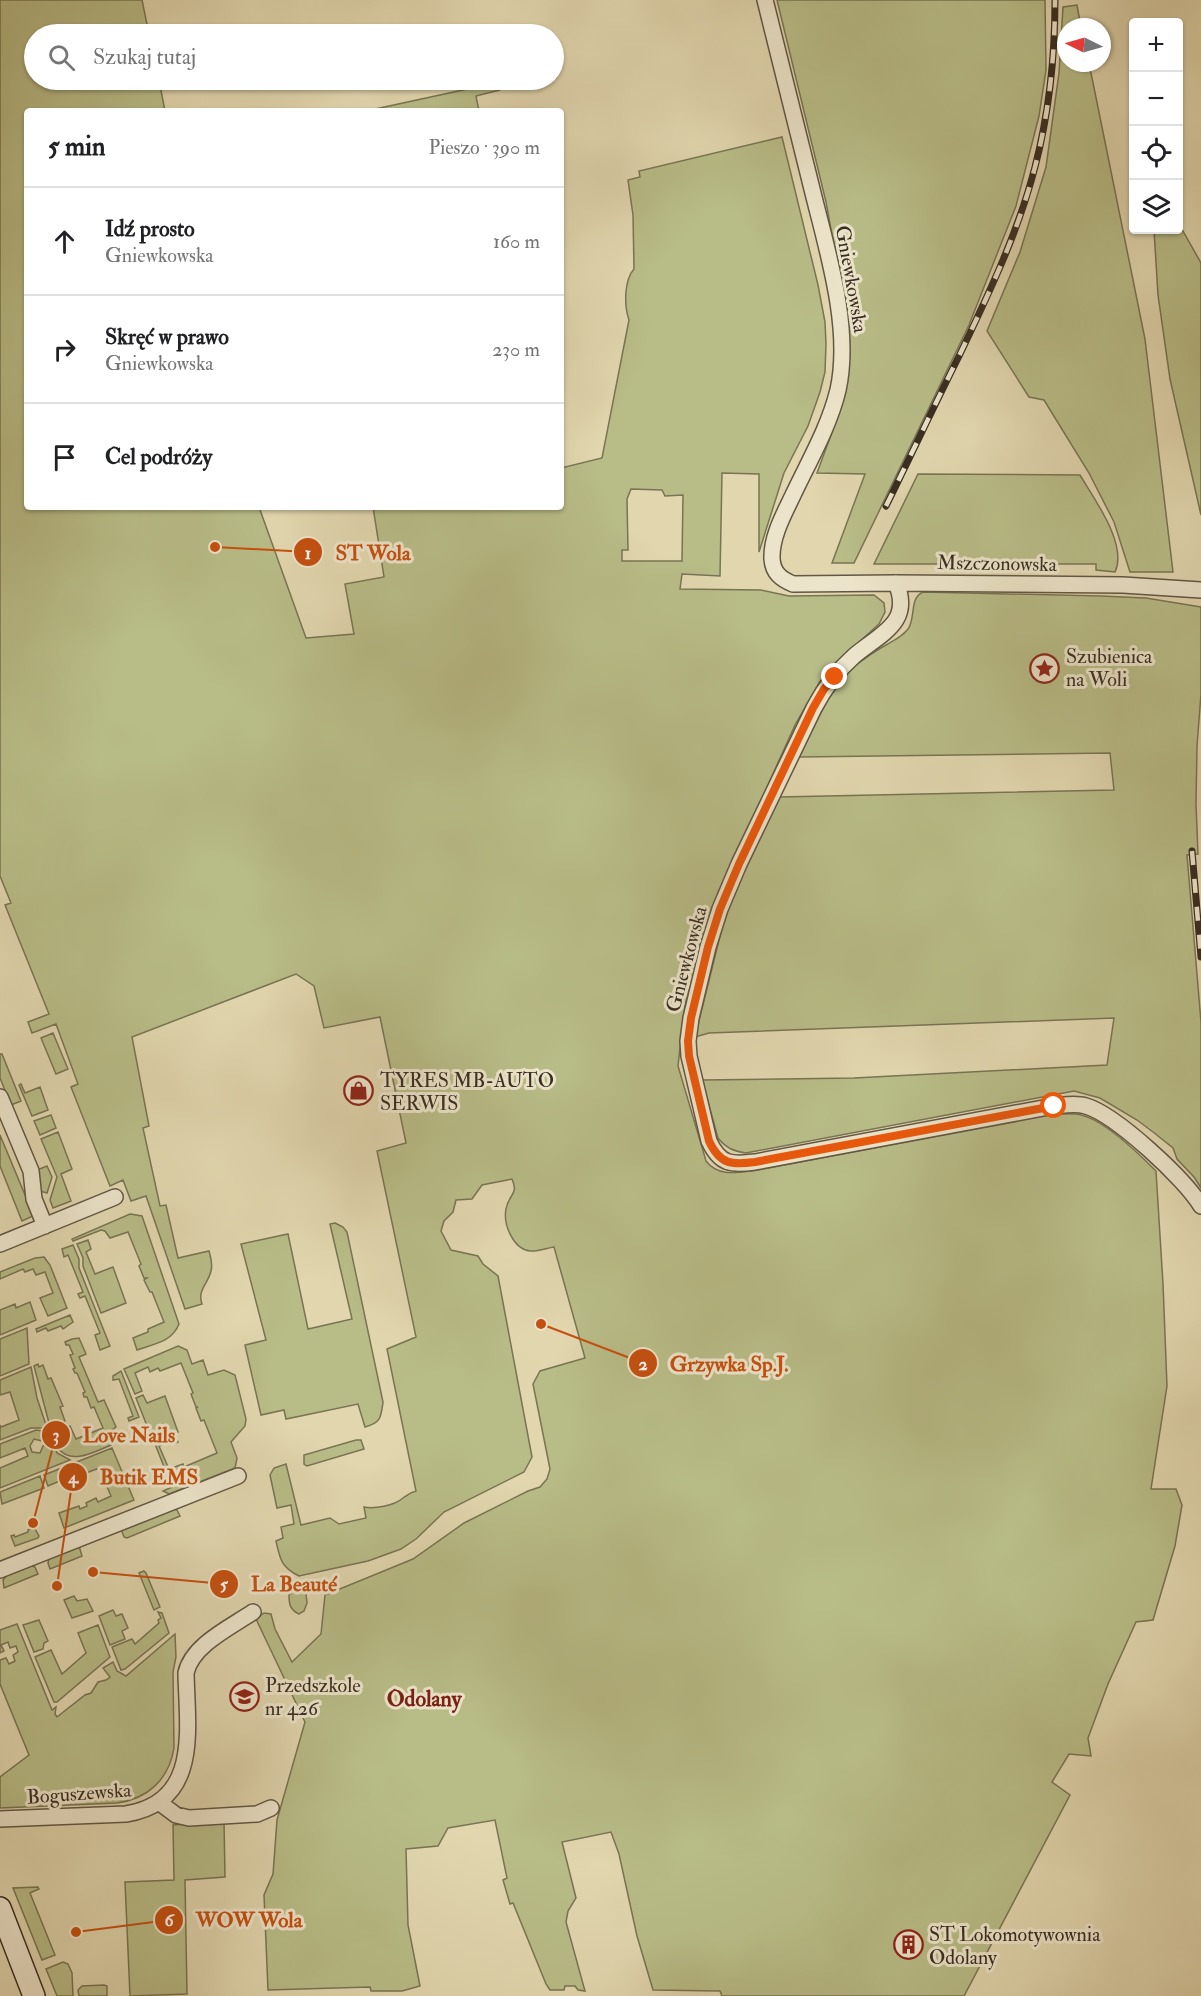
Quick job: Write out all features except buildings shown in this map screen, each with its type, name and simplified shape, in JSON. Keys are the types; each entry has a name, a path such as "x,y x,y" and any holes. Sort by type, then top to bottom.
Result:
{"street":[{"name":"Gniewkowska","path":"765,0 824,241 843,340 838,390 829,420 784,513 774,546 772,558 777,575 793,584"},
{"name":"Gniewkowska","path":"896,583 901,606 895,622 853,657 824,689 739,864 720,909 691,1018 688,1041 709,1141 714,1152 730,1163 755,1162 1072,1104 1085,1106 1114,1120 1170,1170 1201,1206"},
{"name":"Mszczonowska","path":"793,584 1123,585 1201,590"},
{"path":"0,1097 31,1171 34,1199 45,1226"},
{"path":"0,1244 115,1197"},
{"path":"0,1570 238,1476"},
{"name":"Boguszewska","path":"0,1819 126,1814 160,1803 179,1778 187,1756 186,1673 188,1665 201,1648 253,1612"},
{"name":"Boguszewska","path":"160,1803 176,1815 189,1818 257,1814 271,1808"},
{"path":"0,1908 34,1996"}],"green space":[{"path":"0,0 142,0 147,24 24,24 24,90 161,90 164,108 24,108 24,510 260,510 306,638 354,634 345,584 384,577 373,510 564,510 564,467 602,458 629,320 626,308 627,286 634,269 633,215 628,180 640,177 639,171 782,137 825,322 825,372 808,426 784,473 759,552 759,474 722,473 720,576 682,574 680,589 761,590 789,596 874,595 884,603 885,612 879,624 829,669 819,683 795,725 714,905 685,1005 678,1066 706,1161 717,1170 737,1173 1042,1116 1071,1114 1085,1116 1107,1128 1156,1171 1167,1386 1151,1489 1176,1489 1182,1505 1175,1546 1153,1620 1136,1622 1108,1684 1088,1738 1091,1756 1069,1754 1052,1782 1070,1795 964,1996 722,1996 720,1991 653,1990 637,1936 619,1854 611,1832 562,1842 576,1898 568,1911 566,1922 585,1991 578,1990 575,1986 565,1986 564,1990 550,1990 513,1903 510,1904 503,1880 507,1878 495,1820 448,1828 438,1846 406,1849 408,1925 420,1986 402,1991 371,1991 370,1987 268,1990 264,1895 273,1874 277,1820 305,1722 256,1619 264,1613 271,1614 275,1629 292,1662 321,1634 325,1595 413,1559 464,1523 540,1487 547,1479 550,1469 533,1384 540,1371 585,1358 554,1247 530,1251 519,1246 510,1235 505,1215 507,1204 514,1191 512,1179 482,1185 472,1199 456,1200 453,1212 444,1221 441,1231 451,1250 478,1256 483,1264 498,1276 532,1457 524,1472 444,1512 416,1539 401,1549 368,1561 299,1576 288,1569 280,1558 276,1541 283,1538 281,1527 294,1524 291,1505 277,1508 270,1475 274,1468 286,1464 301,1525 330,1518 339,1524 366,1518 364,1507 389,1505 416,1491 387,1349 416,1337 377,1151 406,1143 380,1017 324,1028 314,986 296,974 132,1037 149,1126 143,1128 160,1206 166,1205 178,1258 209,1251 211,1259 210,1276 201,1295 202,1304 185,1309 146,1196 131,1201 123,1180 110,1186 71,1087 78,1084 56,1024 32,1033 28,1022 49,1014 5,905 11,903 0,876","holes":["631,489 662,490 665,496 683,495 682,561 622,561 622,550 628,550 627,499"]},
{"path":"777,0 1045,0 1046,70 1039,116 1016,206 969,325 854,563 832,563 865,474 817,473 835,424 848,376 848,322 826,202"},
{"path":"1077,5 1079,18 1062,18 1063,7"},
{"path":"1091,72 1145,339 1173,572 1130,572 1114,522 1089,473 1044,400 1029,397 987,331 1020,252 1046,167 1059,73"},
{"path":"463,90 500,90 476,96 478,108 380,108"},
{"path":"1183,231 1201,263 1201,515 1170,379 1158,295 1154,234 1183,234"},
{"path":"918,474 1080,475 1101,509 1113,535 1118,561 1115,572 1096,570 1096,564 874,564"},
{"path":"923,592 1146,598 1201,607 1201,694 1196,804 1198,854 1187,855 1201,1022 1201,1188 1177,1159 1173,1148 1153,1132 1100,1098 1074,1091 746,1153 730,1148 718,1138 702,1080 854,1078 1107,1065 1114,1018 709,1033 695,1037 723,924 737,886 779,797 1114,790 1110,753 799,757 837,686 855,666 906,632 914,603"},
{"path":"53,1033 68,1069 56,1074 41,1038"},
{"path":"0,1054 2,1054 21,1101 11,1105 0,1078"},
{"path":"21,1084 25,1093 40,1087 48,1110 32,1116 19,1085"},
{"path":"51,1115 56,1128 40,1135 34,1121"},
{"path":"58,1132 72,1169 61,1174 71,1201 53,1208 50,1200 57,1177 41,1139"},
{"path":"0,1135 33,1214 22,1221 0,1166"},
{"path":"47,1166 52,1177 47,1193 40,1191 37,1170"},
{"path":"130,1214 142,1216 179,1324 167,1339 137,1350 133,1338 164,1322 152,1292 144,1280 147,1278 144,1278 139,1266 141,1264 128,1232 110,1238 105,1231 101,1230 73,1241 72,1239"},
{"path":"335,1223 347,1232 383,1402 379,1419 374,1424 365,1427 358,1404 286,1419 284,1410 261,1415 245,1345 266,1340 241,1244 288,1234 308,1329 352,1319 330,1224"},
{"path":"88,1240 91,1249 86,1252 95,1274 113,1267 126,1303 101,1313 77,1244"},
{"path":"73,1245 79,1259 79,1268 110,1346 100,1350 95,1335 100,1333 85,1296 80,1298 78,1294 83,1292 68,1255 64,1257 62,1249"},
{"path":"44,1257 50,1265 67,1308 48,1316 40,1298 53,1293 45,1272 36,1275 33,1269 25,1272 23,1269 0,1279 0,1272 35,1258"},
{"path":"30,1302 36,1320 0,1335 0,1310 15,1304 16,1308"},
{"path":"70,1315 73,1322 63,1329 61,1326 37,1332 36,1329"},
{"path":"27,1328 29,1364 0,1376 0,1339"},
{"path":"79,1338 86,1354 79,1357 98,1402 104,1400 116,1427 107,1434 111,1445 77,1457 63,1453 58,1448 51,1430 61,1426 62,1429 70,1426 76,1439 103,1428 94,1407 91,1408 87,1397 84,1397 85,1392 73,1369 75,1368 70,1355 73,1354 65,1342"},
{"path":"178,1346 187,1350 192,1364 203,1360 208,1375 224,1370 235,1375 246,1419 245,1426 231,1442 237,1458 235,1468 169,1494 163,1491 172,1487 155,1444 176,1437 178,1442 175,1443 174,1440 159,1446 169,1469 183,1464 184,1467 217,1453 204,1420 201,1421 181,1363 160,1371 158,1368 150,1372 148,1367 135,1373 142,1391 135,1394 124,1369"},
{"path":"38,1364 39,1367 43,1365 48,1379 51,1378 63,1406 60,1407 65,1421 50,1427 34,1366"},
{"path":"31,1367 37,1398 47,1428 31,1428 0,1440 0,1425 1,1427 19,1420 10,1392 0,1395 0,1380"},
{"path":"121,1371 139,1417 129,1421 128,1418 133,1416 119,1379 113,1380 113,1376"},
{"path":"143,1395 147,1403 165,1396 178,1432 153,1441 136,1398"},
{"path":"36,1430 48,1432 51,1438 42,1441 34,1439 30,1446 32,1452 40,1453 43,1446 53,1442 57,1453 70,1460 0,1488 0,1468 28,1456 25,1448 0,1458 0,1444"},
{"path":"361,1440 364,1449 307,1466 304,1464 304,1455"},
{"path":"112,1448 134,1500 64,1528 59,1513 79,1506 80,1509 96,1498 98,1502 111,1496 99,1468 81,1475 79,1473 73,1475 74,1479 64,1483 62,1480 48,1486 44,1475"},
{"path":"40,1476 44,1488 2,1504 0,1492"},
{"path":"172,1508 177,1510 180,1516 127,1538 124,1537 121,1529"},
{"path":"34,1527 38,1538 15,1546 11,1536 15,1537 28,1532"},
{"path":"79,1546 82,1556 50,1569 49,1558"},
{"path":"29,1565 35,1567 38,1574 4,1588 3,1580 8,1574"},
{"path":"144,1571 160,1607 154,1610 139,1573"},
{"path":"296,1590 306,1594 307,1603 304,1611 299,1614 292,1609 289,1601 289,1595"},
{"path":"74,1596 77,1601 87,1599 93,1611 72,1618 64,1600"},
{"path":"113,1610 116,1616 122,1614 128,1628 122,1631 125,1639 110,1645 99,1616"},
{"path":"158,1612 162,1613 169,1633 121,1670 112,1647 132,1639 135,1644 159,1623 158,1620 161,1618"},
{"path":"39,1620 48,1641 44,1643 43,1649 34,1652 23,1625"},
{"path":"17,1624 52,1710 56,1707 57,1717 85,1695 91,1693 98,1682 110,1677 103,1668 113,1662 117,1671 126,1676 175,1634 174,1748 167,1769 155,1786 138,1797 117,1803 0,1808 0,1777 29,1755 0,1684 0,1660 6,1658 9,1664 15,1661 13,1655 18,1652 16,1646 10,1648 8,1642 1,1645 4,1651 0,1653 0,1630"},
{"path":"98,1625 110,1657 57,1702 54,1702 35,1657 51,1650 62,1674 86,1653 78,1633"},
{"path":"224,1821 225,1877 185,1880 187,1994 130,1996 125,1882 174,1880 173,1825"},
{"path":"38,1887 39,1889 30,1893 55,1955 42,1960 13,1888"},
{"path":"63,1962 68,1964 72,1973 73,1996 57,1996 46,1969"},
{"path":"82,1986 107,1986 107,1996 79,1996 78,1990"}],"railway":[{"path":"886,506 982,308 1020,215 1040,147 1047,105 1054,42 1055,0"},
{"path":"1192,851 1201,957"}],"place":[{"name":"ST Wola","path":"215,547"},
{"name":"Szubienica na Woli","path":"1045,668"},
{"name":"TYRES MB-AUTO SERWIS","path":"359,1091"},
{"name":"Grzywka Sp.J.","path":"541,1324"},
{"name":"Love Nails","path":"33,1523"},
{"name":"La Beauté","path":"93,1572"},
{"name":"Butik EMS","path":"57,1586"},
{"name":"Przedszkole nr 426","path":"244,1697"},
{"name":"WOW Wola","path":"76,1932"},
{"name":"ST Lokomotywownia Odolany","path":"908,1945"}],"district":[{"name":"Odolany","path":"424,1698"}],"route":[{"path":"835,677 824,689 813,708 739,864 720,909 708,947 691,1018 688,1041 689,1056 709,1141 714,1152 730,1163 755,1162 1054,1106"}]}
